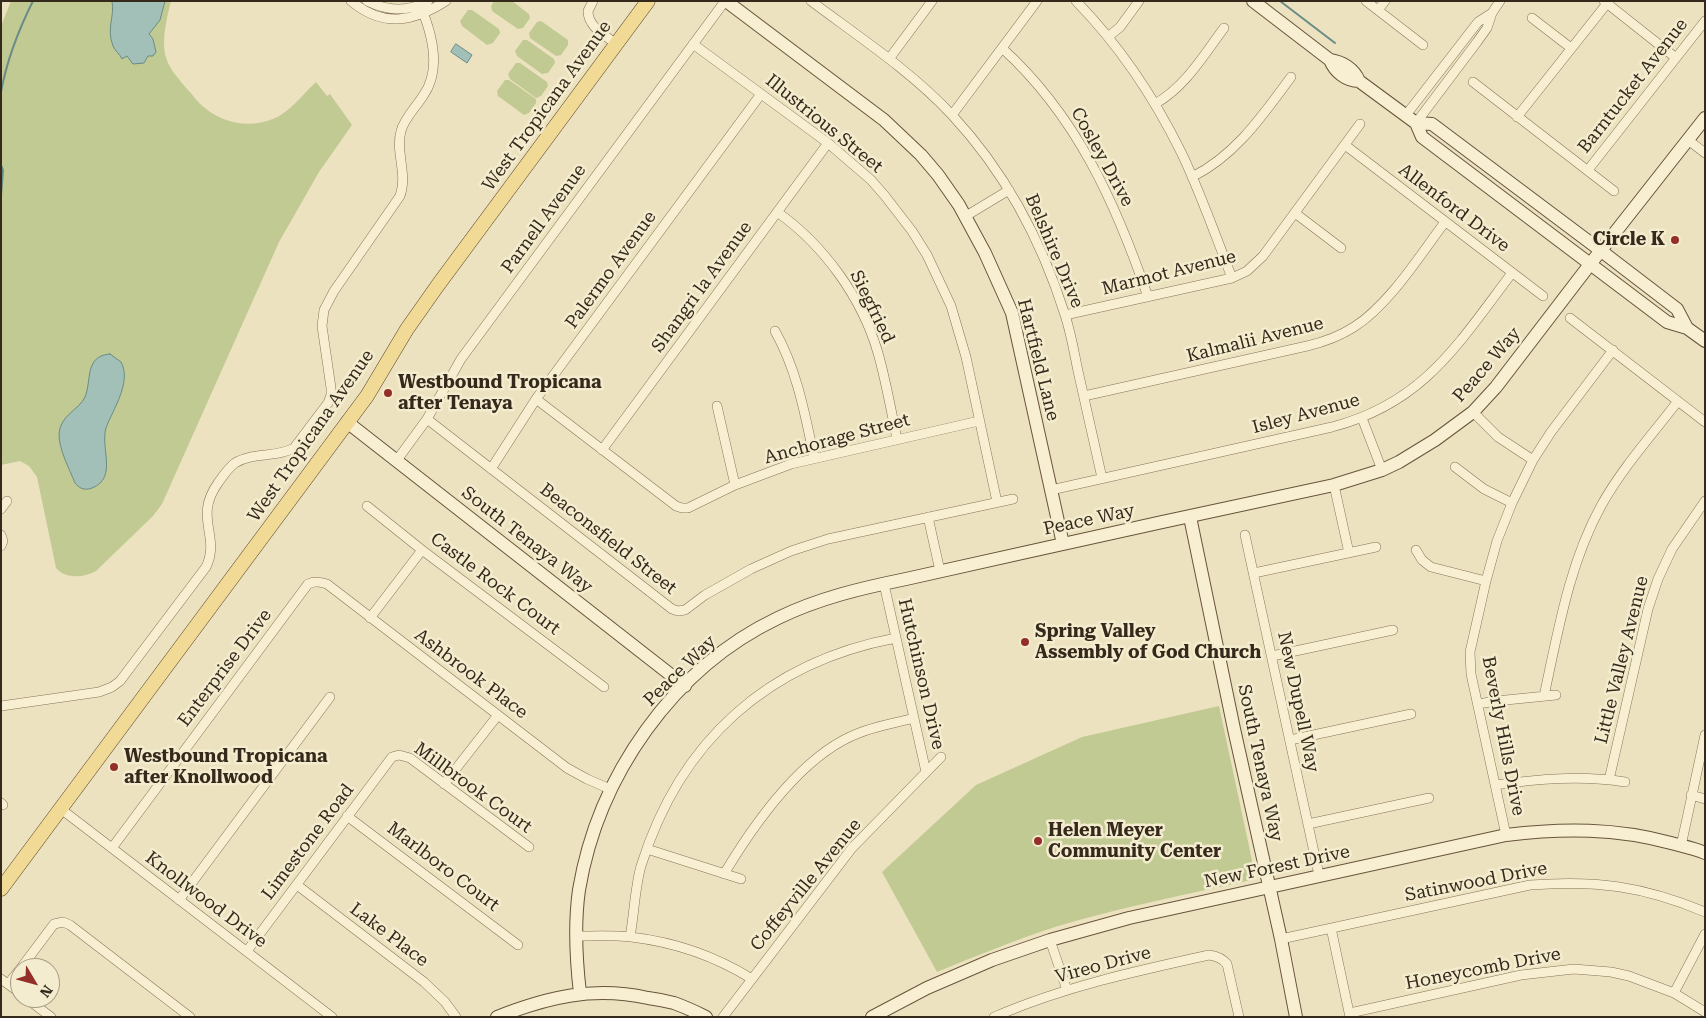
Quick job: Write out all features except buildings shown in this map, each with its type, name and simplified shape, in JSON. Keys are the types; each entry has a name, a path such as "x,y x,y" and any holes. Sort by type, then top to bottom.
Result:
{"main road":[{"name":"West Tropicana Avenue","path":"1,889 367,396 407,329 433,292 648,1"}],"street":[{"path":"351,1 372,14 389,19 405,19 424,7"},
{"path":"368,1 383,8 397,10 424,7 446,1"},
{"name":"Parnell Avenue","path":"397,460 427,419 461,359 725,1"},
{"name":"Hartfield Lane","path":"725,1 884,120 932,168 966,216 1012,313 1063,544"},
{"name":"Belshire Drive","path":"811,1 824,5 911,76 952,115 990,161 1022,211 1046,264 1065,315 1102,478"},
{"path":"889,59 932,1"},
{"path":"952,115 1037,1"},
{"path":"1076,1 1108,37 1146,89 1192,177 1232,278"},
{"path":"1108,37 1120,27 1139,1"},
{"path":"1253,1 1330,60 1340,62 1356,73 1359,81 1411,119 1422,137 1667,322 1688,328 1705,341"},
{"path":"1366,1 1423,45"},
{"path":"1378,10 1384,1"},
{"path":"1411,119 1477,42 1487,28 1492,13 1500,1"},
{"path":"1517,117 1606,2 1676,58"},
{"path":"589,3 588,15 593,26 616,44"},
{"path":"1,706 99,692 112,687 120,681 206,567 211,548 206,515 208,501 225,472 232,465 246,458 286,452 294,448 328,403 331,388 322,315 334,291 395,204 402,191 404,180 400,131 427,92 433,75 432,43 424,7"},
{"path":"1532,18 1571,48"},
{"name":"Barntucket Avenue","path":"1588,170 1705,21"},
{"path":"1154,104 1184,82 1224,28"},
{"name":"Illustrious Street","path":"693,44 828,144 871,180 912,231 927,255 951,306 966,357 997,502"},
{"name":"Cosley Drive","path":"1002,48 1023,67 1058,109 1094,168 1108,193 1148,297"},
{"path":"1192,177 1219,161 1246,136 1291,77"},
{"path":"1472,82 1614,191"},
{"name":"Palermo Avenue","path":"491,469 536,399 761,94"},
{"name":"Peace Way","path":"580,993 576,953 579,892 591,840 610,789 641,736 668,702 716,656 779,617 829,597 1334,485 1382,470 1435,440 1473,412 1496,387 1600,250 1705,118"},
{"path":"1411,119 1432,124 1600,250 1677,309 1688,328"},
{"name":"Marmot Avenue","path":"1065,315 1232,278 1247,271 1258,262 1360,124"},
{"path":"1688,140 1705,153"},
{"name":"Shangri la Avenue","path":"602,450 828,144"},
{"name":"Allenford Drive","path":"1345,145 1543,296"},
{"path":"966,216 1009,190"},
{"name":"Siegfried","path":"777,212 816,244 846,283 873,340 897,439"},
{"path":"1295,213 1341,248"},
{"name":"Kalmalii Avenue","path":"1084,396 1307,346 1339,335 1363,321 1383,304 1445,222"},
{"name":"Isley Avenue","path":"1051,490 1332,427 1362,418 1391,403 1430,375 1454,350 1512,273"},
{"path":"1570,318 1705,422"},
{"path":"775,330 785,348 797,380 814,457"},
{"name":"Beverly Hills Drive","path":"1506,835 1471,674 1470,652 1497,541 1512,503 1533,460 1551,432 1612,350"},
{"name":"Anchorage Street","path":"536,399 676,506 682,508 688,508 735,485 814,457 979,420"},
{"path":"1544,696 1567,593 1584,541 1617,480 1678,401"},
{"path":"717,406 735,485"},
{"path":"1473,412 1498,438 1533,460"},
{"path":"1362,418 1382,470"},
{"name":"Beaconsfield Street","path":"427,419 672,609 678,611 685,610 751,568 791,551 828,539 1014,499"},
{"name":"South Tenaya Way","path":"347,422 685,686"},
{"path":"1455,467 1484,489 1512,503"},
{"path":"1334,485 1348,553"},
{"name":"Little Valley Avenue","path":"1609,780 1648,609 1658,579 1672,549 1692,517 1705,501"},
{"name":"Castle Rock Court","path":"367,506 422,550 604,687"},
{"name":"South Tenaya Way","path":"1190,516 1234,729 1270,886 1296,1017"},
{"path":"928,517 940,571"},
{"path":"1,535 3,541 1,546"},
{"name":"New Dupell Way","path":"1245,535 1319,876"},
{"path":"1254,573 1376,547"},
{"path":"370,618 422,550"},
{"path":"1416,550 1422,560 1431,567 1486,581"},
{"name":"Ashbrook Place","path":"313,582 327,584 567,768 610,789"},
{"name":"Enterprise Drive","path":"112,848 308,584 313,582"},
{"name":"Hutchinson Drive","path":"884,584 926,772"},
{"path":"1272,656 1393,630"},
{"path":"630,937 641,868 658,818 676,784 698,752 742,708 799,669 833,654 871,642 896,638"},
{"path":"1478,704 1496,700 1556,695"},
{"path":"179,900 330,697"},
{"path":"1290,740 1411,714"},
{"path":"444,784 498,715"},
{"path":"724,874 769,806 814,761 838,743 859,733 914,718"},
{"path":"1681,846 1705,735"},
{"name":"Millbrook Court","path":"399,755 410,758 529,847"},
{"name":"Limestone Road","path":"247,951 392,757 399,755"},
{"name":"Coffeyville Avenue","path":"723,1017 852,848 941,758"},
{"path":"1495,785 1538,779 1572,778 1624,782"},
{"path":"1691,795 1705,799"},
{"path":"1308,824 1430,798"},
{"name":"Knollwood Drive","path":"61,809 332,1017"},
{"name":"Marlboro Court","path":"347,816 518,945"},
{"name":"New Forest Drive","path":"872,1017 927,988 992,960 1050,940 1129,918 1506,835 1544,830 1599,830 1651,838 1705,853"},
{"path":"647,849 741,879"},
{"name":"Satinwood Drive","path":"1281,939 1530,885 1563,883 1610,885 1636,889 1675,900 1705,912"},
{"name":"Lake Place","path":"297,884 424,982 445,1002 456,1017"},
{"path":"28,958 54,924 63,922 70,925 190,1017"},
{"path":"1331,928 1350,1015"},
{"path":"1674,993 1705,934"},
{"path":"576,936 630,937 662,943 701,953 734,968 752,979"},
{"path":"1050,940 1067,990"},
{"name":"Vireo Drive","path":"994,1017 1067,990 1121,975 1209,955 1223,959 1227,964 1239,1017"},
{"name":"Honeycomb Drive","path":"1350,1015 1521,974 1574,969 1611,972 1629,976 1674,993 1705,1012"},
{"path":"497,1017 527,1005 580,993 607,992 630,994 674,1003 706,1017"},
{"path":"39,1008 51,1017"}],"green space":[{"path":"11,1 171,1 165,34 164,47 166,59 187,89 200,104 212,113 238,123 265,122 285,112 316,82 327,96 330,94 352,125 319,172 279,242 162,504 153,516 96,571 80,576 69,576 56,568 37,477 29,466 20,461 1,465 1,26"},
{"path":"494,1 512,1 529,14 530,18 523,28 518,29 492,11 491,6"},
{"path":"468,10 472,10 499,29 500,33 493,43 487,45 462,26 460,21"},
{"path":"541,21 568,40 568,45 561,55 556,56 530,38 529,33 537,22"},
{"path":"523,40 527,40 554,59 555,63 548,73 542,74 517,56 515,51"},
{"path":"516,63 520,63 547,82 548,86 541,96 536,98 510,79 508,74"},
{"path":"505,80 509,80 536,99 536,103 529,113 524,115 498,96 497,91"},
{"path":"1219,706 1256,879 1130,907 1055,927 937,972 882,872 976,785 1082,737"}],"water":[{"path":"112,1 165,1 160,20 149,34 153,39 156,52 153,56 148,56 144,63 133,64 127,56 122,59 114,48 110,34"},
{"path":"456,44 472,55 467,63 451,52"},
{"path":"110,354 121,362 124,370 123,387 106,428 106,470 104,477 100,483 92,488 84,489 75,483 65,459 59,440 60,427 66,417 79,406 85,397 90,370 96,359"}],"waterway":[{"path":"1,92 6,68 14,45 33,1"},
{"path":"1280,1 1335,43"},
{"path":"1,165 3,170 1,196"}],"place":[{"name":"Circle K","path":"1675,240"},
{"name":"Westbound Tropicana after Tenaya","path":"388,393"},
{"name":"Spring Valley Assembly of God Church","path":"1025,642"},
{"name":"Westbound Tropicana after Knollwood","path":"114,767"},
{"name":"Helen Meyer Community Center","path":"1038,841"}]}
